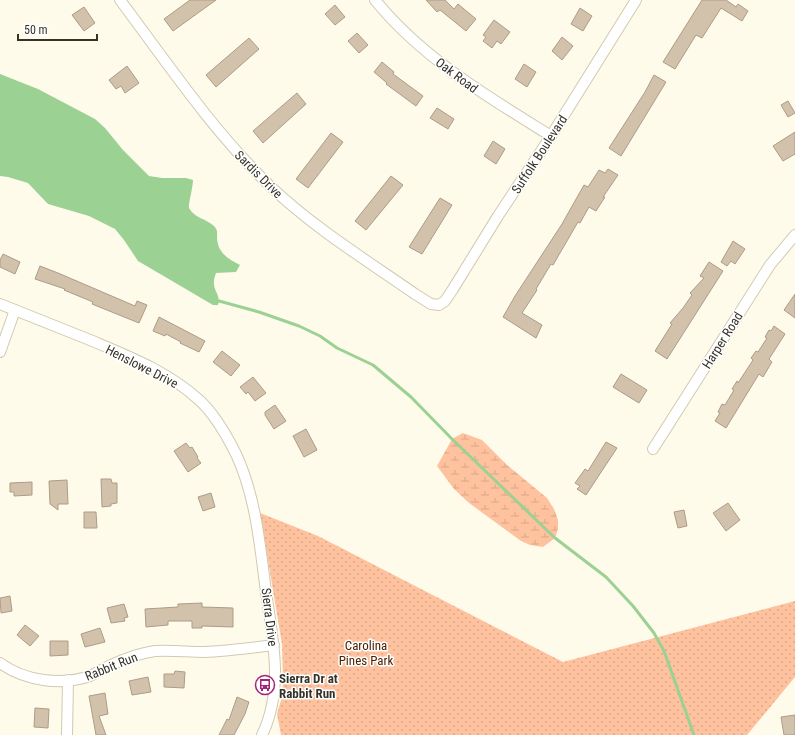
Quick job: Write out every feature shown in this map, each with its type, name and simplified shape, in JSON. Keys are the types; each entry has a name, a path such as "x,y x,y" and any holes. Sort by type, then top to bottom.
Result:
{"street":[{"name":"Sardis Drive","path":"120,0 209,119 234,150 270,186 314,223 415,294 431,304 439,305"},
{"name":"Oak Road","path":"375,0 406,33 428,53 486,97 551,136"},
{"name":"Suffolk Boulevard","path":"439,305 445,301 453,289 636,0"},
{"name":"Harper Road","path":"653,449 770,265 795,235"},
{"name":"Henslowe Drive","path":"0,304 134,358 184,387 200,400 229,441 236,455 251,498"},
{"path":"0,352 15,310"},
{"name":"Sierra Drive","path":"251,498 257,524 274,645 276,672 271,715 262,735"},
{"name":"Rabbit Run","path":"0,662 9,669 28,676 50,681 68,680 91,675 126,658 148,652 169,650 202,652 236,650 274,645"},
{"path":"67,735 68,680"}],"green space":[{"path":"463,433 482,440 506,464 547,498 554,509 558,520 558,529 555,538 543,547 530,545 521,541 469,503 454,489 437,466 452,439"},
{"name":"Carolina Pines Park","path":"260,513 318,536 563,662 795,601 795,677 747,735 281,735 277,714 282,697 282,644"}],"shaded area":[{"path":"0,74 38,89 95,119 149,176 162,178 186,178 193,180 189,208 194,214 214,226 217,230 219,248 224,255 240,265 236,272 216,273 214,283 219,301 218,305 213,305 138,261 115,229 89,216 48,204 28,183 0,176"}],"building":[{"path":"190,0 216,0 173,31 164,19"},
{"path":"426,0 445,0 454,9 458,4 476,19 466,31 440,10 437,12"},
{"path":"702,0 726,0 736,7 738,4 748,11 742,21 721,8 702,38 696,35 675,69 663,62"},
{"path":"335,5 345,17 335,25 325,14"},
{"path":"84,7 95,23 84,31 72,15"},
{"path":"580,8 592,16 583,31 571,24"},
{"path":"494,20 510,32 501,44 497,41 492,48 483,41 486,37 483,35"},
{"path":"357,33 368,45 359,53 348,41"},
{"path":"562,37 573,46 562,60 552,51"},
{"path":"249,38 259,49 216,87 206,75"},
{"path":"382,62 394,72 393,74 423,96 416,106 386,84 387,83 374,72"},
{"path":"524,64 536,72 527,87 515,79"},
{"path":"127,66 139,83 125,93 121,86 116,89 109,80"},
{"path":"654,75 666,82 621,156 609,148 645,92"},
{"path":"297,93 306,104 263,143 253,131"},
{"path":"788,101 795,113 788,117 781,105"},
{"path":"437,108 454,119 448,129 430,118"},
{"path":"795,132 795,154 783,161 773,146"},
{"path":"331,133 343,142 308,188 296,179"},
{"path":"493,141 505,149 496,164 484,156"},
{"path":"608,169 618,175 603,197 605,197 596,211 589,207 580,223 578,222 553,265 551,264 522,313 542,325 536,338 503,317 562,224 584,185 588,187 599,170 605,173"},
{"path":"391,176 403,185 366,230 355,221"},
{"path":"440,198 452,205 422,254 409,247"},
{"path":"733,241 745,249 735,264 731,261 727,266 721,262"},
{"path":"3,254 20,262 15,274 0,267 0,260"},
{"path":"709,262 723,271 667,359 655,351 672,324 670,323 692,295 690,293 704,278 700,276"},
{"path":"40,266 135,306 137,301 147,305 139,323 92,304 93,302 64,290 65,289 35,279"},
{"path":"795,294 795,318 784,310"},
{"path":"159,317 205,341 199,352 166,334 165,336 153,331"},
{"path":"774,326 785,334 769,359 772,362 763,377 759,374 726,428 715,421 720,413 718,412 722,404 725,405 734,390 732,389 737,381 738,383 753,360 751,358 756,351 758,352 767,338 765,337 769,330 771,331"},
{"path":"222,351 240,365 231,376 213,362"},
{"path":"621,374 647,390 639,403 613,387"},
{"path":"253,377 266,393 255,401 248,392 246,394 240,387"},
{"path":"275,405 286,421 274,429 265,415 265,412"},
{"path":"306,429 317,450 304,457 293,436"},
{"path":"606,442 617,448 586,495 577,489 580,486 575,483 585,469 588,471"},
{"path":"186,443 190,448 192,447 201,463 188,472 174,451"},
{"path":"101,479 111,479 112,483 117,483 117,503 111,504 111,506 102,507"},
{"path":"67,480 68,504 58,504 58,510 50,504 49,481"},
{"path":"32,482 32,495 14,496 14,492 10,492 10,483"},
{"path":"211,493 215,507 203,511 198,497"},
{"path":"728,503 740,520 726,531 713,513"},
{"path":"684,510 687,526 678,528 674,512"},
{"path":"84,512 96,512 97,528 84,528"},
{"path":"10,596 12,611 1,613 0,598"},
{"path":"202,603 202,607 233,608 233,627 202,626 202,628 192,628 192,621 168,621 168,625 146,627 145,609 178,607 178,604"},
{"path":"124,604 128,617 124,618 125,621 111,623 107,608"},
{"path":"25,625 39,636 30,646 17,635"},
{"path":"100,628 105,642 85,647 81,634"},
{"path":"50,641 68,641 68,655 50,656"},
{"path":"175,671 185,672 184,688 164,687 164,674 174,674"},
{"path":"148,677 151,692 132,695 129,681"},
{"path":"105,693 108,714 99,716 106,735 96,735 89,696"},
{"path":"237,697 249,702 245,714 234,735 219,735 227,719 229,720"},
{"path":"35,708 49,709 48,728 34,727"},
{"path":"795,715 795,735 784,735 781,717"}],"waterway":[{"path":"219,301 259,312 299,326 320,336 337,348 373,365 411,397 452,439 555,538 606,577 633,606 654,633 664,651 694,735"}],"place":[{"name":"Sierra Dr at Rabbit Run","path":"265,685"}]}
